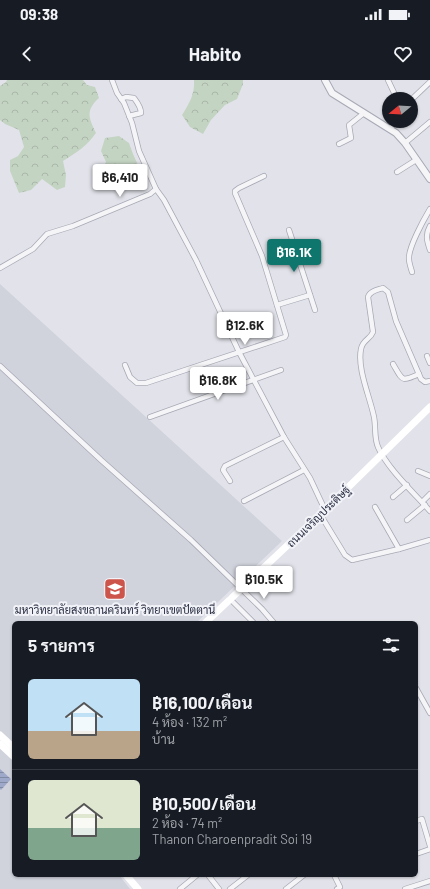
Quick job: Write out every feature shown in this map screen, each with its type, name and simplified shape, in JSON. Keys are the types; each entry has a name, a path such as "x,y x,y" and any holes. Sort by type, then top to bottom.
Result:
{"main road":[{"name":"ถนนเจริญประดิษฐ์","path":"207,621 323,512 430,407"},
{"path":"0,735 12,746"},
{"path":"0,744 12,755"},
{"path":"128,877 138,889"}],"street":[{"path":"112,80 124,103 139,151 156,189 164,200 196,260 239,352 284,437 304,470 345,555 352,560 430,540"},
{"path":"325,80 332,93 396,133 405,143 430,179"},
{"path":"388,80 394,92"},
{"path":"418,94 430,82"},
{"path":"425,87 430,92"},
{"path":"121,99 126,97 134,98 139,105 141,110 140,113 129,116"},
{"path":"339,144 351,138 349,125 364,113"},
{"path":"405,143 430,122"},
{"path":"397,172 416,160"},
{"path":"125,365 134,381 140,384 285,337 286,334 262,256 235,193 235,191 239,188 264,176"},
{"path":"0,268 33,249 47,234 73,226 150,194 156,189"},
{"path":"412,272 409,260 410,252 430,208"},
{"path":"430,226 426,240 430,250"},
{"path":"289,230 315,310"},
{"path":"430,381 423,381 419,374 396,321 388,292 383,288 369,294 368,297 373,332 372,336 365,340 361,350 362,376 374,418 377,443 382,454 430,511"},
{"path":"277,304 310,295"},
{"path":"427,356 430,363"},
{"path":"393,364 400,377 403,379 419,374"},
{"path":"0,366 101,460 191,540 262,608 272,621"},
{"path":"150,416 281,370"},
{"path":"230,481 223,470 225,466 284,437"},
{"path":"244,502 304,470"},
{"path":"418,471 430,476"},
{"path":"393,497 407,485"},
{"path":"408,520 424,504 430,494"},
{"path":"375,507 399,549"},
{"path":"230,600 252,621"},
{"path":"418,692 430,713"},
{"path":"418,820 422,819 430,847 418,853"},
{"path":"180,889 195,877"},
{"path":"210,877 219,889"},
{"path":"230,889 245,877"},
{"path":"286,889 301,877"},
{"path":"335,877 340,887 337,889"},
{"path":"405,889 430,881"}],"shaded area":[{"name":"มหาวิทยาลัยสงขลานครินทร์ วิทยาเขตปัตตานี","path":"0,284 282,541 198,621 12,621 12,877 121,877 130,889 0,889"}],"green space":[{"path":"7,80 83,80 87,85 95,87 99,98 90,111 90,119 96,133 93,138 77,152 63,161 66,175 65,187 57,190 42,179 31,190 19,193 10,171 10,160 18,156 24,147 19,130 5,124 0,120 0,86"},
{"path":"194,80 243,80 243,84 237,99 225,105 211,120 203,134 190,127 182,115 189,103"},
{"path":"119,136 129,143 138,165 131,179 112,182 104,175 102,169 106,162 101,151 105,138"}],"water":[{"path":"0,769 11,779 1,790 0,789"}],"place":[{"name":"มหาวิทยาลัยสงขลานครินทร์ วิทยาเขตปัตตานี","path":"115,589"}]}
